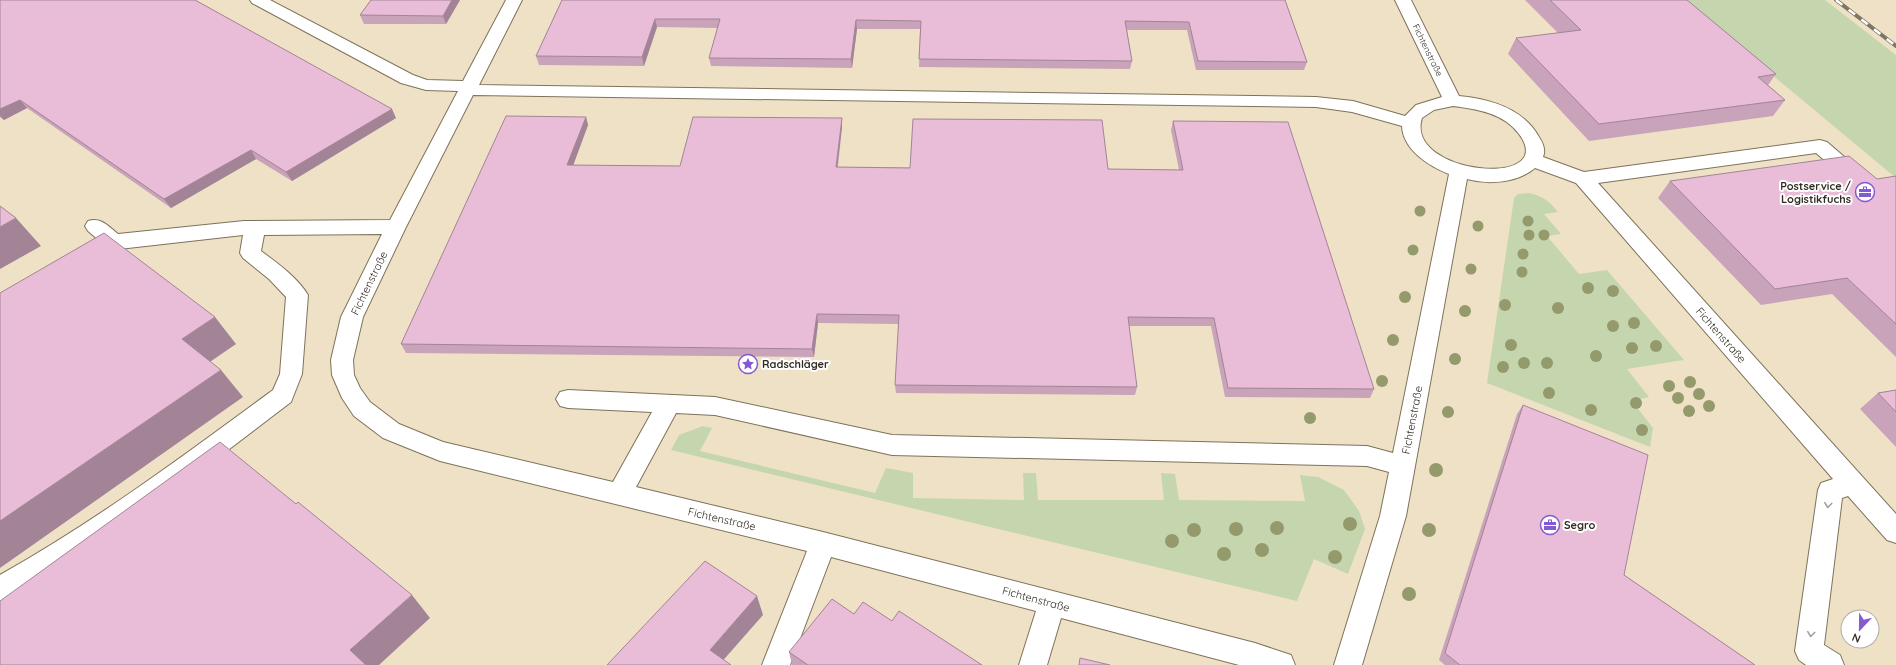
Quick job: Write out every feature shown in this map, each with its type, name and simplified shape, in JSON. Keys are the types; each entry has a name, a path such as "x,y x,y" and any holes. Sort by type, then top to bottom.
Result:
{"street":[{"path":"258,0 407,79 426,85 468,88 1316,102 1353,107 1411,123"},
{"name":"Fichtenstraße","path":"514,0 396,227 352,318 342,360 343,375 350,392 362,410 391,431 440,451 823,543 1256,656 1281,665"},
{"name":"Fichtenstraße","path":"1403,0 1453,101"},
{"path":"1453,101 1486,106 1516,120 1533,140 1536,150 1533,160 1525,168 1512,174 1502,175 1478,175 1459,171 1442,164 1417,144 1412,133 1411,123 1416,114 1425,107 1453,101"},
{"path":"1583,179 1820,146 1862,183"},
{"name":"Fichtenstraße","path":"1533,160 1583,179 1896,532"},
{"name":"Fichtenstraße","path":"1348,665 1394,516 1459,171"},
{"path":"95,226 114,242"},
{"path":"75,274 114,242 255,228 396,227"},
{"path":"0,589 54,558 194,462 283,396 291,374 297,295 276,274 250,253 255,228"},
{"path":"568,399 716,406 892,446 1367,456 1404,466"},
{"path":"619,494 669,404"},
{"path":"1830,665 1809,651 1830,490 1853,484"},
{"path":"776,665 823,543"},
{"path":"1033,665 1052,604"}],"green space":[{"path":"1682,0 1825,0 1896,55 1896,178"},
{"path":"1529,193 1545,200 1558,212 1544,214 1561,234 1547,236 1579,274 1607,270 1684,360 1627,369 1649,397 1632,401 1653,428 1650,447 1487,383 1514,198 1518,194"},
{"path":"703,426 712,428 700,451 875,493 886,468 913,473 913,498 1024,500 1023,473 1036,473 1038,500 1164,500 1161,473 1175,474 1179,500 1305,501 1300,475 1318,477 1344,490 1359,511 1365,529 1348,574 1314,559 1297,601 671,450 679,435"}],"building":[{"path":"0,0 195,0 392,109 286,172 251,150 164,199 20,100 0,109"},
{"path":"371,0 452,0 443,16 360,15"},
{"path":"562,0 1285,0 1307,62 1198,61 1189,22 1125,21 1132,61 919,59 921,21 856,20 851,59 709,58 720,19 655,19 642,57 536,56"},
{"path":"1550,0 1687,0 1776,74 1758,77 1785,100 1599,124 1516,38 1581,30"},
{"path":"506,116 586,117 567,165 680,166 693,117 842,118 836,167 910,168 913,119 1102,120 1108,169 1183,170 1173,121 1288,122 1374,389 1228,388 1214,318 1128,317 1137,387 895,385 899,315 817,314 812,349 401,344"},
{"path":"1849,156 1877,179 1896,176 1896,324 1847,278 1775,289 1670,181"},
{"path":"0,206 16,218 0,227"},
{"path":"104,233 215,317 182,339 221,370 0,521 0,293"},
{"path":"1896,390 1896,412 1878,393"},
{"path":"1523,405 1648,455 1624,575 1755,665 1460,665 1445,653"},
{"path":"220,442 296,504 298,502 412,595 350,650 366,665 0,665 0,601"},
{"path":"705,561 757,596 710,650 731,665 607,665"},
{"path":"832,599 854,614 863,602 892,621 899,611 982,665 808,665 789,652"},
{"path":"1080,658 1110,665 1079,665"}],"railway":[{"path":"1836,0 1896,46"}],"place":[{"name":"Postservice / Logistikfuchs","path":"1865,192"},
{"name":"Radschläger","path":"748,364"},
{"name":"Segro","path":"1550,525"}]}
